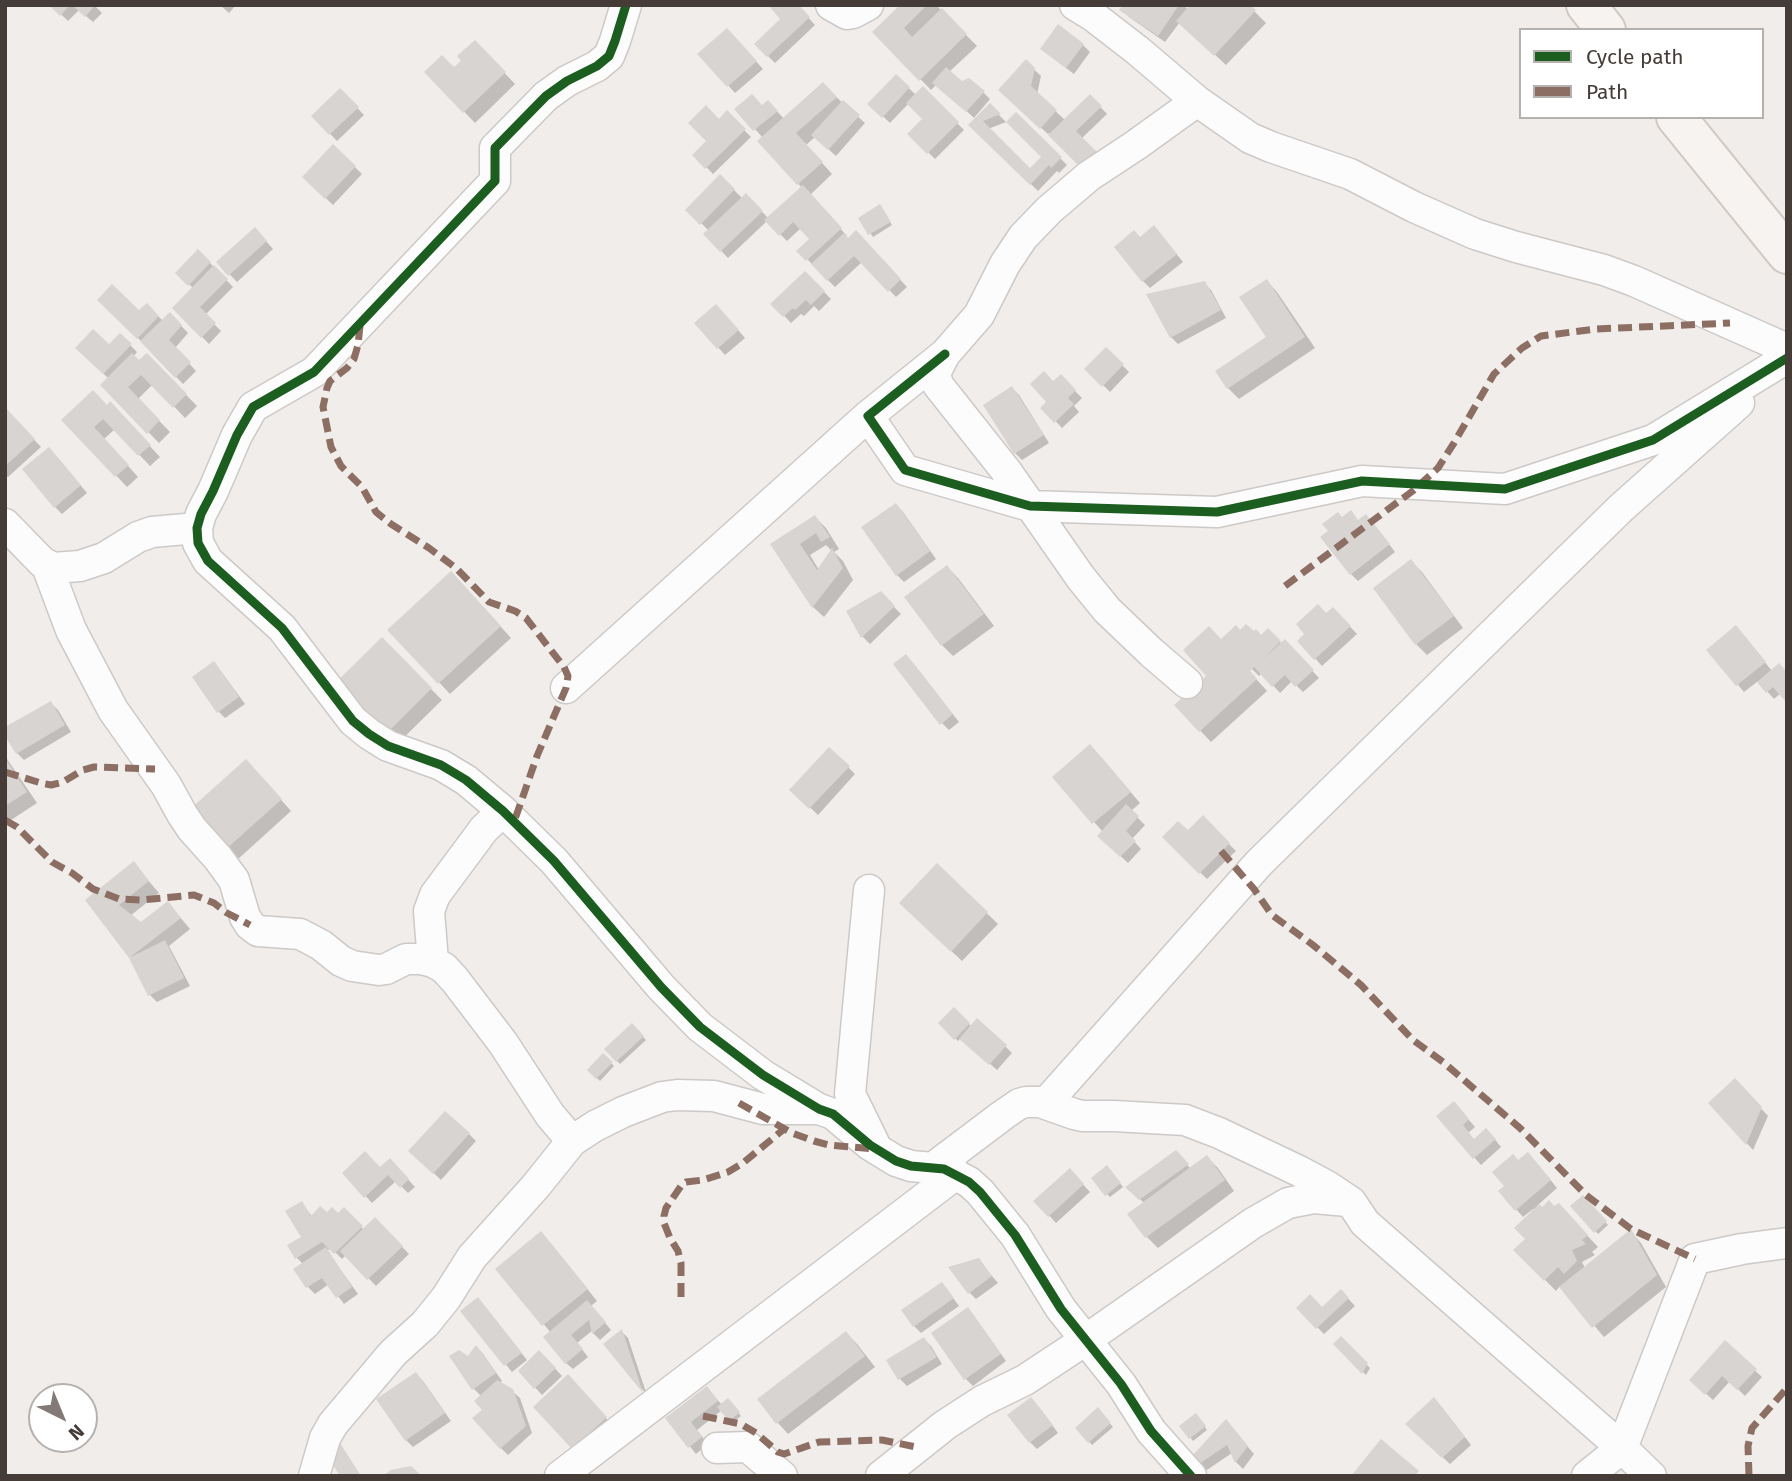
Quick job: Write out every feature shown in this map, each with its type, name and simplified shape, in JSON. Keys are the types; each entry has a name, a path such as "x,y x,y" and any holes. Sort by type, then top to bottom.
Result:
{"main road":[{"path":"1586,5 1604,28"},
{"path":"1678,119 1787,254"}],"street":[{"path":"625,5 609,56 601,64 567,81 546,96 495,148 495,181 314,372 253,407 237,435 201,514 197,528 198,543 208,561 282,628 353,721 388,746 440,765 466,780 503,811 554,861 661,987 700,1027 763,1076 819,1109 833,1114 877,1150 904,1165 945,1171 980,1192 1004,1219 1061,1309 1121,1384 1151,1431 1191,1476"},
{"path":"831,5 847,14 868,5"},
{"path":"1075,5 1137,50 1197,101 1250,138 1350,174 1475,234 1634,281 1787,349"},
{"path":"566,688 868,416 945,354 979,315 1005,264 1023,237 1049,210 1089,176 1197,101"},
{"path":"945,354 935,373 938,385 983,441 1107,610 1186,683"},
{"path":"868,416 905,470 1031,506 1217,512 1362,481 1505,489 1653,440 1787,360"},
{"path":"1046,1103 1259,863 1621,508 1787,360"},
{"path":"5,524 47,566 71,629 113,710 166,785 182,814 234,880 245,917 252,927 258,931 300,934 352,966 379,970 406,959 421,958 444,968 481,1013 550,1115 572,1141"},
{"path":"47,566 80,566 104,558 138,537 152,532 197,528"},
{"path":"433,962 429,911 435,895 484,829 503,811"},
{"path":"869,890 850,1094 877,1150"},
{"path":"314,1476 326,1438 338,1418 393,1353 421,1329 446,1298 472,1257 572,1141 622,1112 662,1097 677,1095 714,1096 763,1109 819,1109"},
{"path":"560,1476 945,1171 978,1133 1019,1104 1034,1101 1082,1116 1173,1118 1199,1124 1299,1171 1351,1202 1365,1223 1651,1476"},
{"path":"883,1475 945,1425 982,1401 1025,1380 1253,1223 1287,1203 1314,1198 1351,1202"},
{"path":"1587,1476 1622,1448 1695,1259 1787,1243"},
{"path":"717,1448 748,1447 782,1476"}],"building":[{"path":"49,5 70,5 60,16"},
{"path":"72,5 95,5 85,17"},
{"path":"768,5 799,5 810,17 767,57 754,44 780,19"},
{"path":"900,5 927,5 904,28 912,37 942,8 967,34 919,81 872,32"},
{"path":"1123,5 1179,5 1158,36 1119,10"},
{"path":"1190,5 1250,5 1256,10 1214,56 1176,21"},
{"path":"1058,24 1084,44 1066,68 1040,49"},
{"path":"727,28 757,61 727,87 697,54"},
{"path":"475,40 506,72 463,113 424,72 442,55 454,67 461,61 457,56"},
{"path":"1026,59 1035,68 1031,86 1057,110 1040,129 998,90"},
{"path":"946,67 962,81 969,78 985,91 966,112 932,83"},
{"path":"896,74 910,87 882,118 867,104"},
{"path":"823,82 837,97 796,133 823,162 797,185 757,141"},
{"path":"923,86 959,122 927,154 907,134 922,119 906,103"},
{"path":"340,88 359,107 329,135 311,116"},
{"path":"752,94 762,105 768,100 778,111 753,131 734,109"},
{"path":"1090,94 1102,106 1076,131 1105,160 1089,176 1048,135"},
{"path":"843,100 860,115 828,150 811,135"},
{"path":"990,103 1001,114 983,121 1030,168 1041,157 1006,122 1016,112 1062,157 1051,168 1049,165 1030,185 968,125"},
{"path":"706,105 719,119 727,110 746,129 705,169 692,155 706,141 688,123"},
{"path":"333,144 356,166 325,199 302,177"},
{"path":"720,174 735,189 700,225 685,210"},
{"path":"803,185 842,228 806,261 796,251 809,239 793,222 779,236 764,220"},
{"path":"746,193 763,211 720,252 703,234"},
{"path":"880,204 891,222 868,235 858,218"},
{"path":"1154,225 1177,254 1142,282 1114,247 1134,230 1140,237"},
{"path":"255,227 267,241 228,276 216,262"},
{"path":"856,230 901,279 888,292 854,256 827,281 811,264 844,233 848,238"},
{"path":"198,249 211,262 188,286 175,273"},
{"path":"214,265 228,279 200,307 216,323 201,338 172,308"},
{"path":"805,271 825,291 811,305 806,300 783,317 770,304"},
{"path":"1267,279 1305,337 1227,389 1215,371 1266,337 1239,297"},
{"path":"1205,281 1221,310 1170,338 1146,294"},
{"path":"112,284 139,310 147,303 159,316 137,339 97,300"},
{"path":"716,304 739,330 717,349 694,323"},
{"path":"170,312 182,325 169,340 191,362 175,378 140,341"},
{"path":"93,329 109,344 120,333 132,344 103,374 75,348"},
{"path":"1106,347 1124,364 1102,387 1084,369"},
{"path":"132,353 139,360 147,353 187,394 173,408 141,375 128,387 160,420 147,434 100,385"},
{"path":"1044,371 1053,381 1061,374 1076,390 1068,398 1074,404 1054,423 1040,408 1046,402 1030,384"},
{"path":"1012,386 1044,435 1014,454 983,405"},
{"path":"93,390 107,405 110,401 151,445 138,456 103,419 94,427 129,465 115,477 61,420"},
{"path":"5,407 35,439 5,466"},
{"path":"49,447 81,485 54,508 22,469"},
{"path":"896,503 930,551 896,576 861,527"},
{"path":"1351,510 1358,520 1366,514 1390,544 1350,575 1320,537 1328,531 1322,524 1338,512 1342,517"},
{"path":"815,515 830,537 821,542 816,533 800,544 817,570 832,548 843,568 812,608 770,544"},
{"path":"1411,559 1454,616 1415,645 1373,588"},
{"path":"947,565 984,614 941,646 904,597"},
{"path":"451,571 501,626 438,684 387,630"},
{"path":"881,591 895,606 861,638 846,611"},
{"path":"1318,604 1326,613 1333,607 1351,626 1314,660 1297,641 1304,634 1296,624"},
{"path":"1246,624 1261,635 1268,628 1281,641 1262,660 1285,639 1314,670 1295,687 1285,675 1272,687 1254,667 1250,671 1257,679 1199,732 1174,705 1206,676 1183,650 1209,626 1221,639 1236,625 1240,630"},
{"path":"1736,625 1766,662 1736,686 1706,650"},
{"path":"382,637 432,688 376,744 325,693"},
{"path":"906,654 953,714 940,725 893,664"},
{"path":"214,661 239,697 217,713 192,677"},
{"path":"1779,663 1787,672 1785,701 1773,687 1766,693 1757,682"},
{"path":"51,701 65,725 16,754 5,736 5,727"},
{"path":"1090,744 1131,792 1092,824 1052,777"},
{"path":"829,747 850,766 809,809 789,790"},
{"path":"5,758 27,792 5,806"},
{"path":"246,759 282,799 225,850 189,810"},
{"path":"1126,804 1139,816 1126,831 1136,841 1120,857 1097,836"},
{"path":"1203,815 1230,843 1199,874 1162,837 1178,821 1188,830"},
{"path":"134,861 149,881 119,905 141,922 168,901 181,918 129,958 85,900"},
{"path":"937,863 988,912 951,952 899,903"},
{"path":"165,940 184,978 148,996 129,958"},
{"path":"954,1007 970,1023 954,1040 938,1023"},
{"path":"977,1018 1007,1045 989,1065 959,1039"},
{"path":"632,1023 644,1036 616,1062 604,1049"},
{"path":"603,1053 613,1062 596,1079 587,1070"},
{"path":"1735,1078 1762,1107 1746,1145 1708,1103"},
{"path":"1454,1101 1469,1119 1463,1125 1474,1139 1486,1128 1496,1139 1473,1159 1436,1116"},
{"path":"445,1111 470,1133 433,1174 408,1151"},
{"path":"1176,1150 1189,1164 1139,1200 1125,1187"},
{"path":"365,1151 380,1167 390,1158 409,1179 400,1188 388,1175 364,1198 342,1173"},
{"path":"1528,1152 1551,1180 1515,1211 1498,1191 1504,1186 1492,1172 1513,1154 1518,1160"},
{"path":"1207,1155 1225,1180 1145,1238 1127,1214"},
{"path":"1107,1165 1121,1183 1105,1196 1091,1178"},
{"path":"1070,1168 1084,1184 1048,1217 1033,1201"},
{"path":"1583,1195 1607,1221 1594,1233 1570,1206"},
{"path":"1549,1200 1554,1206 1559,1203 1588,1235 1582,1240 1586,1244 1572,1250 1577,1261 1564,1274 1558,1267 1544,1281 1513,1250 1525,1239 1514,1228 1539,1204 1542,1207"},
{"path":"302,1201 311,1216 320,1206 327,1212 332,1207 338,1213 344,1207 363,1226 334,1254 322,1242 295,1259 287,1245 301,1237 285,1211"},
{"path":"375,1217 403,1246 367,1280 340,1251"},
{"path":"1631,1229 1657,1275 1592,1328 1559,1287"},
{"path":"541,1231 588,1289 542,1326 495,1269"},
{"path":"326,1247 352,1287 336,1298 322,1278 306,1288 293,1269"},
{"path":"979,1258 992,1276 968,1294 948,1267"},
{"path":"942,1282 954,1298 913,1327 901,1310"},
{"path":"1341,1289 1349,1298 1316,1329 1296,1308 1310,1294 1322,1307"},
{"path":"478,1297 522,1353 504,1366 460,1311"},
{"path":"587,1300 606,1322 592,1334 589,1320 571,1335 583,1349 565,1364 543,1337"},
{"path":"968,1307 1001,1354 964,1380 931,1333"},
{"path":"622,1329 643,1393 603,1344"},
{"path":"846,1331 865,1356 776,1424 757,1399"},
{"path":"1341,1336 1368,1363 1362,1374 1333,1344"},
{"path":"924,1337 937,1357 898,1380 886,1360"},
{"path":"1725,1340 1757,1369 1737,1390 1722,1376 1705,1395 1689,1380"},
{"path":"476,1345 496,1373 472,1390 449,1356 459,1350 468,1356"},
{"path":"539,1350 556,1368 534,1389 518,1371"},
{"path":"416,1372 445,1413 405,1441 376,1399"},
{"path":"568,1374 607,1417 572,1449 533,1407"},
{"path":"497,1380 513,1389 526,1426 500,1449 472,1418 482,1410 474,1401"},
{"path":"707,1386 718,1401 691,1422 702,1437 688,1448 665,1418"},
{"path":"1031,1397 1053,1425 1029,1443 1007,1415"},
{"path":"1434,1397 1465,1437 1442,1458 1405,1424"},
{"path":"728,1398 740,1412 729,1421 717,1407"},
{"path":"1098,1407 1111,1423 1088,1443 1075,1428"},
{"path":"1196,1413 1206,1426 1189,1439 1179,1426"},
{"path":"1226,1419 1248,1446 1235,1463 1227,1445 1193,1468 1192,1456"},
{"path":"1381,1439 1419,1471 1415,1476 1351,1476"},
{"path":"340,1443 361,1476 340,1476 325,1453"},
{"path":"411,1466 422,1476 383,1476 391,1470"}],"marked path":[{"path":"1285,586 1414,490 1438,468 1494,374 1522,348 1541,336 1596,329 1730,323"},
{"path":"360,326 354,359 330,381 323,407 331,447 341,466 362,487 376,512 456,568 489,602 526,618 568,676 566,688 537,756 514,822"},
{"path":"5,772 51,785 94,767 155,769"},
{"path":"5,820 17,827 52,862 93,889 119,899 141,900 194,895 214,903 250,925"},
{"path":"1221,851 1254,889 1272,915 1361,985 1413,1040 1443,1062 1521,1129 1586,1195 1631,1229 1695,1259"},
{"path":"739,1103 792,1133 814,1141 874,1149"},
{"path":"681,1297 681,1263 664,1223 666,1208 686,1182 728,1172 784,1129"},
{"path":"1749,1476 1748,1446 1752,1428 1787,1388"},
{"path":"703,1416 741,1424 784,1454 819,1442 882,1440 916,1447"}],"cycle path":[{"path":"626,5 609,56 546,96 495,148 495,181 314,372 253,407 237,435 201,514 197,528 198,543 208,561 282,628 353,721 388,746 441,765 466,780 503,811 554,861 661,987 700,1027 763,1075 819,1109 833,1114 870,1145 896,1161 911,1166 944,1169 969,1182 980,1192 1015,1235 1061,1309 1121,1384 1151,1431 1191,1476"},
{"path":"945,354 868,416 905,470 1030,506 1217,512 1362,481 1505,489 1653,440 1787,358"}]}
